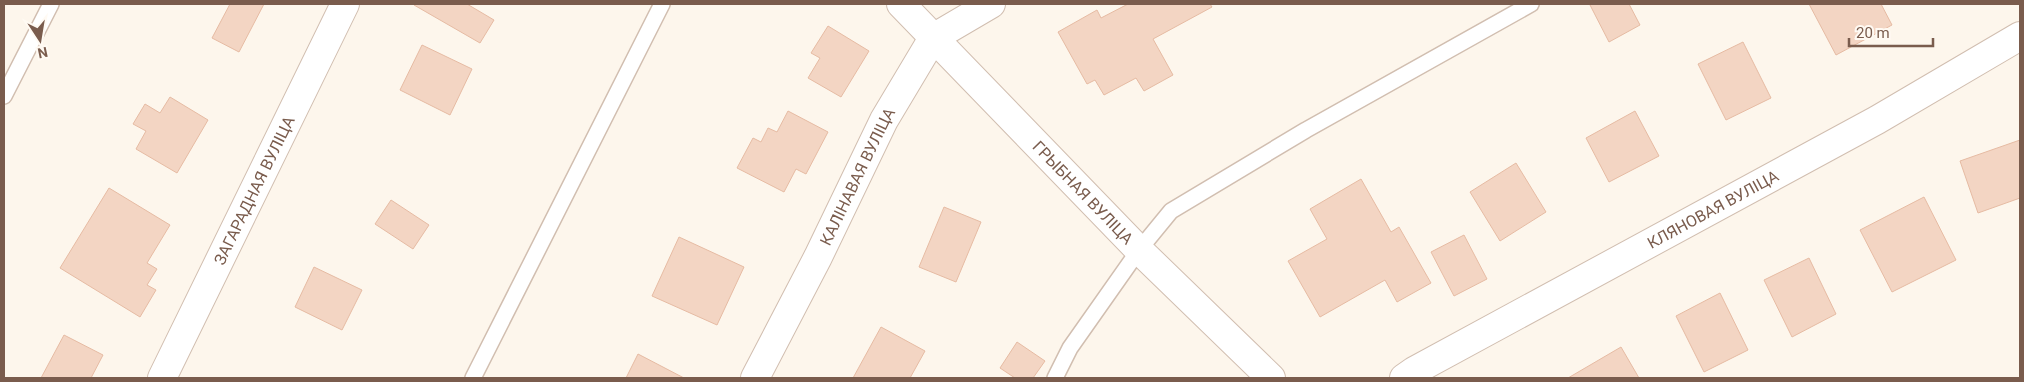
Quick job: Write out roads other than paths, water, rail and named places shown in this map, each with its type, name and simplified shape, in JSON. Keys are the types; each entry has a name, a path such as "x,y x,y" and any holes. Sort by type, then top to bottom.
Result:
{"street":[{"name":"ЗАГАРАДНАЯ ВУЛІЦА","path":"162,378 345,4"},
{"name":"ГРЫБНАЯ ВУЛІЦА","path":"901,4 1139,250 1271,378"},
{"name":"КАЛІНАВАЯ ВУЛІЦА","path":"755,378 818,257 884,120 933,38 991,4"},
{"name":"КЛЯНОВАЯ ВУЛІЦА","path":"1404,378 1877,120 2020,36"}],"lane":[{"path":"4,96 52,4"},
{"path":"473,378 662,4"},
{"path":"1055,378 1070,348 1139,250 1171,211 1306,130 1531,4"}]}
